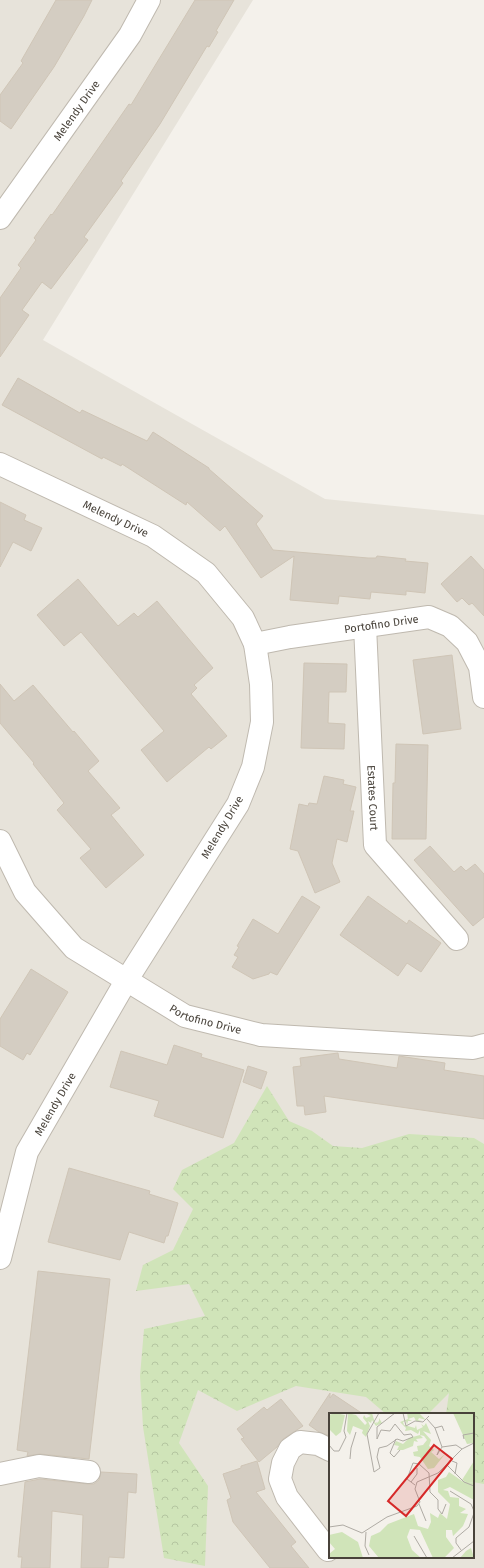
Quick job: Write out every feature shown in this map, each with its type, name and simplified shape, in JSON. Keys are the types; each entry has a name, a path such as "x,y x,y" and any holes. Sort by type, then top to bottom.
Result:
{"street":[{"name":"Melendy Drive","path":"0,218 130,35 149,0"},
{"name":"Melendy Drive","path":"0,464 153,536 206,573 243,618 255,644 261,684 262,722 253,767 238,804 126,981 27,1152 0,1258"},
{"name":"Portofino Drive","path":"255,644 290,637 429,617 450,626 467,642 480,666 484,697"},
{"name":"Estates Court","path":"365,626 376,845 457,939"},
{"name":"Portofino Drive","path":"0,841 25,892 74,948 185,1016 261,1035 473,1048 484,1045"},
{"path":"328,1553 287,1497 280,1479 283,1463 290,1450 300,1442 318,1444 329,1450"},
{"path":"0,1474 38,1466 89,1472"}],"shaded area":[{"path":"0,0 253,0 43,340 325,499 484,515 484,1568 0,1568"}],"green space":[{"path":"267,1086 289,1121 312,1131 333,1146 362,1148 409,1134 474,1138 484,1144 484,1484 474,1482 474,1413 446,1413 449,1393 429,1413 385,1413 366,1397 296,1386 237,1411 198,1390 179,1443 208,1486 205,1566 164,1558 143,1427 140,1376 144,1329 205,1316 189,1284 136,1291 143,1265 173,1250 193,1209 173,1189 182,1170 234,1143"}],"building":[{"path":"56,0 92,0 54,67 11,129 0,121 0,95 23,63 21,61"},
{"path":"195,0 234,0 216,31 218,32 209,47 207,46 160,124 121,181 123,183 84,237 88,240 51,289 42,282 22,310 29,315 0,357 0,298 21,268 18,265 36,240 34,238 51,214 52,215 129,104 131,105"},
{"path":"18,378 80,413 82,410 147,441 153,432 209,468 263,516 256,524 273,550 368,558 376,558 377,556 428,563 425,593 406,591 406,595 371,592 370,599 339,596 338,604 290,600 294,556 261,578 225,526 220,531 187,502 186,505 122,464 121,466 103,457 102,459 2,405"},
{"path":"0,502 26,515 24,520 42,528 31,551 13,542 0,567"},
{"path":"471,556 484,570 484,616 472,603 469,605 462,598 457,602 441,584"},
{"path":"78,579 118,626 134,613 138,617 157,601 213,668 194,685 197,688 191,694 227,736 211,749 209,747 167,782 141,750 164,731 81,632 64,646 37,615"},
{"path":"452,655 461,729 423,734 413,660"},
{"path":"304,663 347,664 346,692 329,692 328,723 345,724 344,749 301,748"},
{"path":"0,684 14,701 33,685 99,761 88,771 120,808 111,815 144,855 106,888 80,858 91,849 57,810 64,803 33,764 34,763 0,723"},
{"path":"396,744 428,745 426,839 392,839 393,783 395,783"},
{"path":"324,776 344,780 343,784 356,787 350,811 354,811 347,842 337,839 332,863 340,882 315,893 298,851 290,849 299,804 308,806 309,803 317,804"},
{"path":"430,846 454,872 461,866 466,871 475,864 484,874 484,917 473,926 414,860"},
{"path":"302,896 320,907 277,975 270,972 269,974 253,979 232,967 238,957 234,955 239,947 237,946 253,919 278,934"},
{"path":"368,896 407,924 409,920 441,943 421,972 407,963 398,976 340,935"},
{"path":"31,969 68,992 30,1055 27,1053 23,1060 0,1046 0,1019"},
{"path":"174,1045 202,1054 201,1057 244,1070 223,1138 154,1116 159,1101 110,1087 121,1051 167,1065"},
{"path":"338,1053 339,1059 397,1068 399,1056 445,1063 444,1070 484,1076 484,1119 324,1096 326,1112 305,1115 304,1106 297,1106 293,1067 301,1066 300,1058"},
{"path":"248,1066 267,1072 261,1089 243,1082"},
{"path":"69,1168 150,1191 149,1194 178,1203 168,1236 166,1236 164,1243 129,1232 120,1260 48,1242"},
{"path":"38,1271 110,1279 89,1459 40,1454 27,1456 28,1452 17,1450"},
{"path":"330,1393 330,1398 333,1394 362,1413 329,1413 329,1436 319,1432 309,1425"},
{"path":"281,1399 303,1426 283,1439 277,1447 259,1462 241,1439 244,1438 237,1429 264,1407 267,1410"},
{"path":"257,1461 265,1489 256,1492 296,1542 291,1546 309,1568 270,1568 233,1522 227,1500 231,1498 223,1474"},
{"path":"101,1472 137,1474 136,1493 128,1492 124,1558 109,1557 108,1568 81,1568 83,1515 52,1511 50,1568 21,1568 22,1557 18,1557 25,1482 40,1479 94,1484 99,1480"}]}
